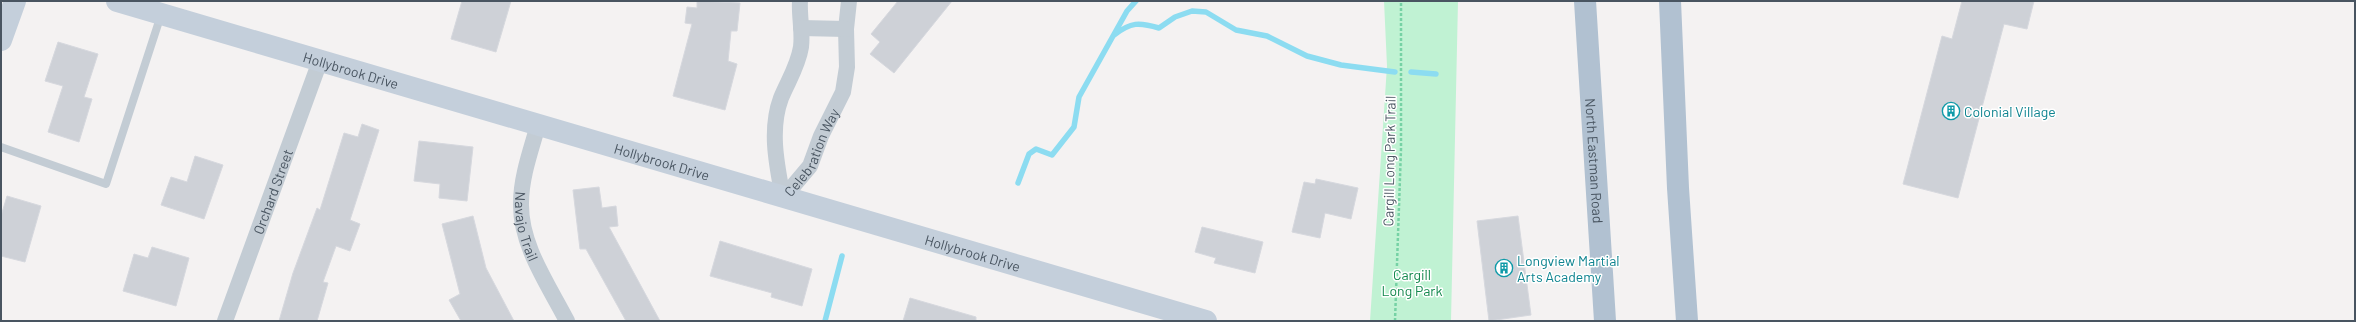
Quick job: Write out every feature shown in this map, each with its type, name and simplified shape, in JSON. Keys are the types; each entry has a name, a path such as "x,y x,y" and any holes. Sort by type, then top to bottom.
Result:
{"main road":[{"path":"1,40 15,1"},
{"name":"Hollybrook Drive","path":"117,1 783,198 1206,321"},
{"name":"North Eastman Road","path":"1585,1 1604,318"},
{"path":"1670,1 1678,188 1687,321"}],"street":[{"name":"Celebration Way","path":"783,198 774,150 777,114 781,98 798,62 801,46 800,1"},
{"name":"Celebration Way","path":"783,198 810,166 821,136 843,92 848,68 846,29 850,1"},
{"path":"801,28 846,29"},
{"name":"Orchard Street","path":"225,321 320,61"},
{"name":"Navajo Trail","path":"538,126 522,192 522,224 534,256 567,321"}],"lane":[{"path":"1,147 106,184 161,14"}],"path":[{"name":"Cargill Long Park Trail","path":"1395,321 1401,149 1401,1"}],"green space":[{"name":"Cargill Long Park","path":"1384,1 1458,1 1451,321 1370,321 1387,66"}],"building":[{"path":"462,1 511,1 496,52 451,39"},
{"path":"697,1 740,3 737,31 731,31 728,61 737,64 725,110 673,96 692,24 685,23 687,7 697,8"},
{"path":"898,1 952,1 894,73 870,54 880,42 871,34"},
{"name":"Colonial Village","path":"1962,1 2034,1 2027,29 2004,24 1958,198 1903,184 1942,36 1952,39"},
{"path":"58,42 98,54 84,97 92,99 79,142 48,132 63,86 45,81"},
{"path":"362,124 379,130 350,220 360,224 350,251 336,246 323,282 328,283 317,321 279,321 293,273 317,208 320,210 344,133 358,137"},
{"path":"419,141 473,147 467,201 439,198 440,184 414,181"},
{"path":"195,156 223,165 204,219 161,205 171,177 187,182"},
{"path":"1316,179 1358,188 1351,219 1325,213 1320,238 1292,232 1304,182 1315,184"},
{"path":"599,187 602,208 616,206 618,226 609,227 660,321 626,321 586,249 580,249 573,190"},
{"path":"7,196 41,206 25,262 1,256 1,216"},
{"path":"473,216 486,268 514,321 461,321 449,300 460,294 442,224"},
{"name":"Longview Martial Arts Academy","path":"1518,216 1531,315 1489,321 1477,221"},
{"path":"1202,227 1263,242 1255,273 1214,263 1216,258 1195,252"},
{"path":"720,241 812,269 802,306 771,297 772,293 710,276"},
{"path":"152,247 189,258 176,306 123,291 134,254 148,258"},
{"path":"910,298 976,317 976,321 903,321"}],"waterway":[{"path":"1018,183 1029,154 1036,149 1052,155 1074,127 1079,97 1127,11 1136,1"},
{"path":"1114,35 1130,25 1140,24 1159,28 1175,17 1192,11 1206,12 1236,30 1267,36 1307,56 1341,65 1395,72"},
{"path":"1411,72 1436,74"},
{"path":"825,321 842,256"}],"place":[{"name":"Colonial Village","path":"1951,111"},
{"name":"Longview Martial Arts Academy","path":"1504,268"}]}
